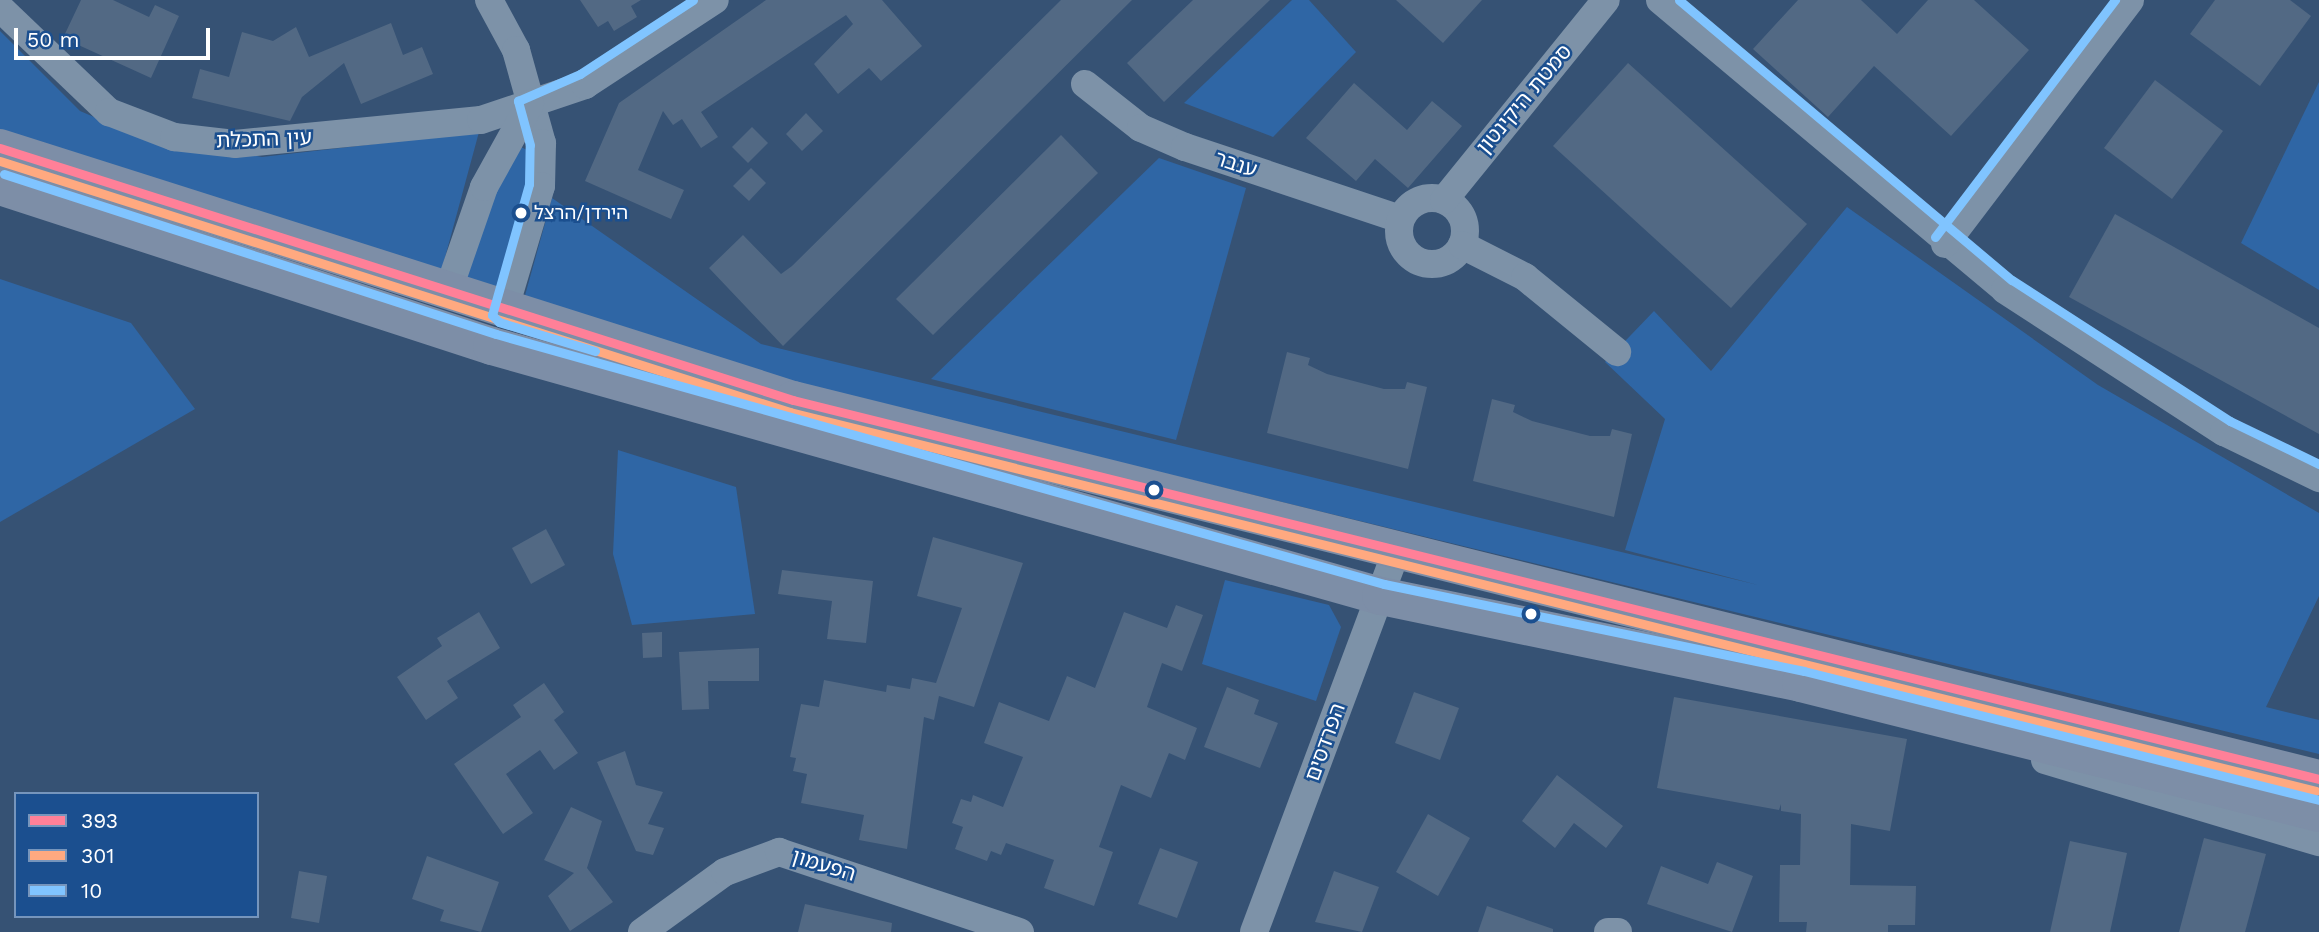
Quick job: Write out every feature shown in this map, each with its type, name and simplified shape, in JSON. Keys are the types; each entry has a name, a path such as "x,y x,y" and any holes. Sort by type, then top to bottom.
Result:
{"main road":[{"path":"0,148 447,294 793,400 1396,552 2312,773"},
{"path":"0,186 513,353 1381,596 1982,726 2319,813"}],"street":[{"path":"489,0 512,38 542,143 541,186 504,311"},
{"name":"עין התכלת","path":"0,8 109,112 174,137 276,142 468,122 530,104 585,85 715,0"},
{"name":"סמטת היקינטון","path":"1444,200 1606,0"},
{"path":"1660,0 1945,243 2224,432 2319,478"},
{"path":"1945,243 2130,0"},
{"name":"ענבר","path":"1085,84 1141,128 1185,147 1400,219"},
{"path":"447,294 484,187 530,104"},
{"path":"1424,198 1444,200 1461,214 1462,245 1435,264 1414,259 1401,244 1400,219 1424,198"},
{"path":"1462,245 1525,277 1617,352"},
{"name":"הפרדסים","path":"1254,932 1396,552"},
{"path":"1982,726 2006,743 2116,786 2319,842"},
{"name":"הפעמון","path":"642,932 725,872 779,852 1020,932"},
{"path":"1608,932 1618,932"}],"shaded area":[{"path":"1292,0 1309,0 1356,52 1273,137 1184,103"},
{"path":"0,31 80,111 136,135 262,157 479,132 440,276 0,134"},
{"path":"2319,82 2319,290 2241,243"},
{"path":"515,144 535,154 502,302 457,284"},
{"path":"1159,158 1246,188 1176,440 931,379"},
{"path":"552,198 761,344 1758,585 1625,550 1665,419 1605,362 1654,311 1711,371 1847,207 2098,385 2319,513 2319,596 2266,707 2319,720 2319,754 788,382 524,299"},
{"path":"0,279 131,323 195,409 0,522"},
{"path":"618,450 736,487 755,614 632,625 613,554"},
{"path":"1225,580 1329,605 1341,627 1316,701 1202,664"}],"building":[{"path":"81,0 113,0 149,17 155,5 179,16 151,78 63,38"},
{"path":"580,0 641,0 631,6 637,17 614,31 608,21 598,27"},
{"path":"766,0 882,0 922,46 881,81 869,68 838,94 814,64 853,24 846,15 701,112 718,137 701,148 682,119 673,125 663,111 638,170 684,190 671,219 585,181 619,103"},
{"path":"1061,0 1132,0 783,346 709,268 743,235 781,274 792,266"},
{"path":"1193,0 1270,0 1164,102 1127,63"},
{"path":"1396,0 1482,0 1443,43"},
{"path":"1798,0 1861,0 1897,34 1928,0 1974,0 2029,50 1951,136 1874,66 1828,117 1753,49"},
{"path":"2215,0 2290,0 2311,16 2260,86 2190,34"},
{"path":"391,23 403,55 422,47 433,74 361,104 344,63 302,97 290,121 192,98 200,69 229,77 242,32 273,41 296,27 309,57"},
{"path":"1628,63 1807,224 1731,308 1553,146"},
{"path":"2155,80 2223,131 2172,199 2104,148"},
{"path":"1354,83 1407,130 1432,101 1462,126 1408,188 1375,159 1356,181 1306,138"},
{"path":"806,113 823,131 802,151 786,134"},
{"path":"752,127 768,143 748,163 732,147"},
{"path":"1061,135 1098,173 933,335 896,299"},
{"path":"751,168 766,183 749,201 733,186"},
{"path":"2115,214 2319,328 2319,434 2069,297"},
{"path":"1287,352 1310,358 1308,365 1327,374 1384,389 1405,389 1407,382 1427,387 1408,469 1267,433"},
{"path":"1492,399 1515,405 1513,412 1532,421 1590,436 1610,436 1612,429 1632,434 1614,517 1473,481"},
{"path":"546,529 565,565 531,584 512,548"},
{"path":"933,537 1023,563 974,707 939,696 934,720 924,717 907,849 859,840 864,815 801,803 807,774 793,771 796,758 790,757 801,704 819,707 824,680 886,692 887,685 910,689 912,678 936,683 962,608 917,596"},
{"path":"782,570 873,581 866,643 827,639 832,601 778,594"},
{"path":"1176,605 1203,615 1182,671 1162,663 1147,707 1197,728 1185,760 1169,753 1151,798 1121,785 1099,847 1113,852 1094,906 1044,888 1054,860 1006,843 1001,855 991,851 987,861 955,849 963,827 952,823 961,799 971,802 973,795 1003,807 1023,757 984,743 999,702 1049,721 1067,676 1095,688 1124,612 1167,628"},
{"path":"479,612 500,648 447,681 458,698 426,720 397,677 442,646 437,638"},
{"path":"662,632 662,657 643,658 642,633"},
{"path":"759,648 759,681 708,681 709,709 682,710 679,652"},
{"path":"544,683 564,712 554,720 578,753 554,770 540,750 506,774 533,813 503,834 454,764 521,717 513,705"},
{"path":"1227,687 1259,700 1254,714 1278,723 1260,768 1204,747"},
{"path":"1414,692 1459,708 1440,760 1395,743"},
{"path":"1674,697 1907,739 1890,831 1851,824 1850,885 1916,886 1915,925 1888,925 1888,932 1806,932 1807,922 1779,922 1780,865 1800,865 1801,814 1781,811 1781,804 1779,810 1657,788"},
{"path":"625,751 636,785 663,792 648,824 664,828 653,855 636,851 597,762"},
{"path":"1557,775 1623,826 1606,848 1574,823 1555,848 1522,821"},
{"path":"571,807 602,821 587,868 613,902 570,931 548,896 574,873 544,860"},
{"path":"1428,814 1470,838 1438,896 1396,872"},
{"path":"2204,838 2266,854 2245,932 2179,932"},
{"path":"2070,841 2127,853 2110,932 2050,932"},
{"path":"1160,848 1198,862 1177,918 1138,904"},
{"path":"427,856 499,882 481,932 440,921 444,910 412,899"},
{"path":"1717,862 1753,876 1732,932 1647,904 1661,866 1708,884"},
{"path":"299,871 327,876 319,923 291,918"},
{"path":"1334,871 1379,887 1362,932 1315,922"},
{"path":"805,904 892,923 891,932 798,932"},
{"path":"1487,906 1553,929 1553,932 1478,932"}],"transit line":[{"name":"10","path":"595,351 499,322 492,315 529,184 530,145 518,101 580,74 693,0"},
{"name":"10","path":"1679,0 2012,280 2230,421 2319,464"},
{"name":"10","path":"1935,237 2115,0"},
{"name":"393","path":"0,148 793,400 2319,779"},
{"name":"301","path":"0,161 790,412 2316,791"},
{"name":"10","path":"4,174 496,334 1384,584 1804,671 2319,800"}],"place":[{"name":"הירדן/הרצל","path":"521,213"}]}
